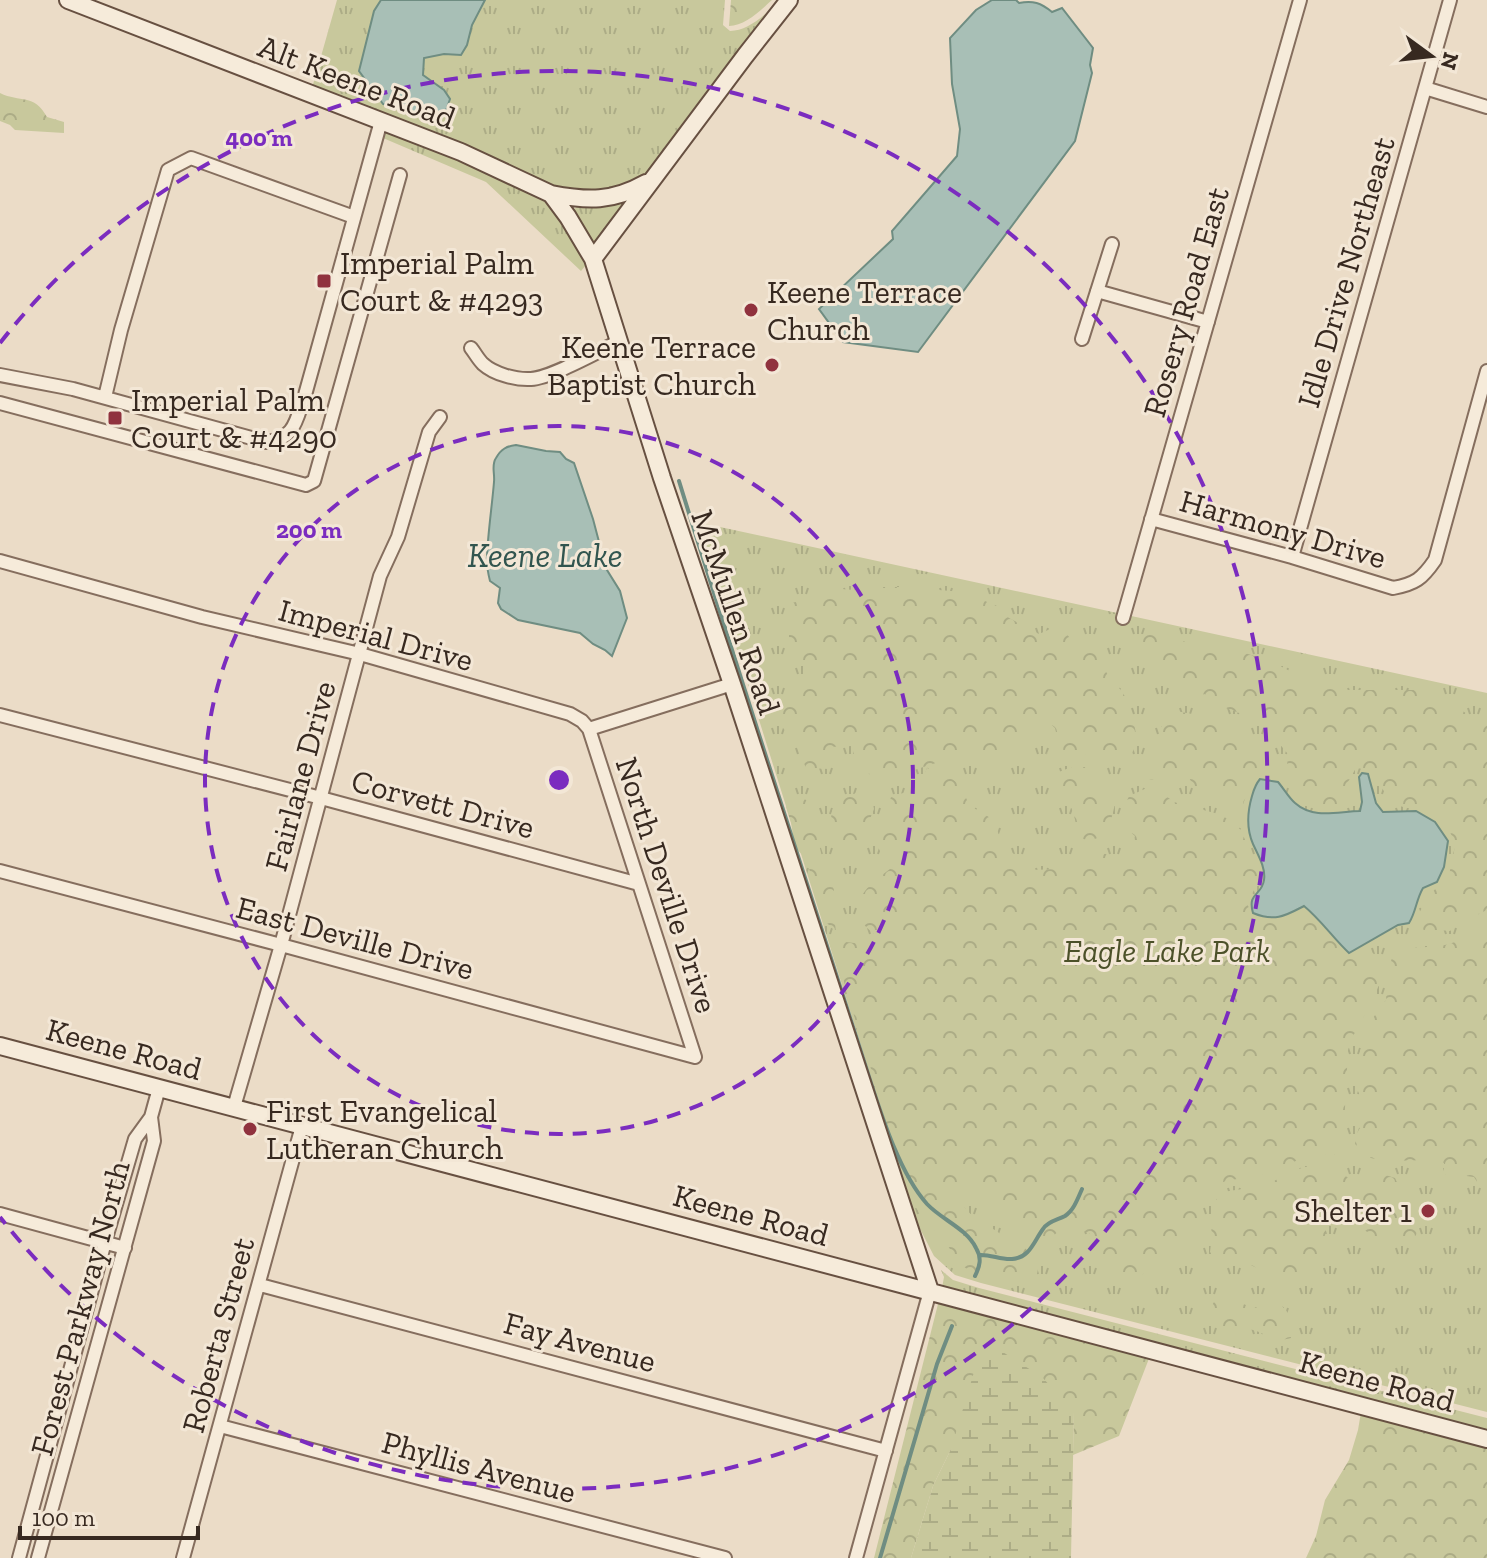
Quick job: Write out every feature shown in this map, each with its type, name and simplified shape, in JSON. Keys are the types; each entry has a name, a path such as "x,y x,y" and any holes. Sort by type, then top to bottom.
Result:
{"street":[{"name":"Alt Keene Road","path":"68,0 461,152 551,194"},
{"path":"551,194 593,259 789,0"},
{"name":"Rosery Road East","path":"1123,618 1300,0"},
{"name":"Idle Drive Northeast","path":"1292,557 1450,0"},
{"path":"1425,88 1487,107"},
{"path":"0,375 105,397 266,442 279,441 292,431 305,395 381,121"},
{"path":"105,397 121,330 168,170 191,158 354,217"},
{"path":"0,403 311,484 400,175"},
{"path":"551,194 611,198 629,193 651,180"},
{"path":"1082,339 1112,244"},
{"name":"McMullen Road","path":"593,259 930,1291"},
{"path":"1097,291 1208,322"},
{"path":"471,348 484,365 497,372 532,379 620,341"},
{"name":"Harmony Drive","path":"1151,519 1393,588 1409,585 1424,576 1435,560 1487,371"},
{"name":"Fairlane Drive","path":"234,1107 380,576 398,537 429,432 440,417"},
{"name":"Imperial Drive","path":"0,561 202,617 360,654 570,714 589,729"},
{"path":"589,729 732,684"},
{"name":"Corvett Drive","path":"0,715 639,884"},
{"name":"North Deville Drive","path":"589,729 695,1057"},
{"name":"East Deville Drive","path":"0,871 695,1057"},
{"name":"Keene Road","path":"0,1046 1487,1439"},
{"name":"Forest Parkway North","path":"19,1558 135,1139 151,1117 159,1088"},
{"name":"Forest Parkway North","path":"38,1558 154,1141 151,1117"},
{"name":"Roberta Street","path":"183,1558 302,1126"},
{"path":"0,1214 125,1248"},
{"name":"Fay Avenue","path":"260,1285 886,1451"},
{"path":"856,1558 930,1291"},
{"name":"Phyllis Avenue","path":"220,1426 725,1558"}],"green space":[{"path":"337,0 381,0 374,11 373,89 383,104 432,81 423,75 424,58 461,55 485,0 725,0 723,25 730,31 751,25 780,0 646,176 622,187 590,192 553,188 312,88"},
{"path":"731,0 772,0 747,20 729,26"},
{"path":"0,93 32,101 47,117 64,122 64,133 15,130 0,121"},
{"path":"385,130 458,158 547,199 587,264 581,271 486,182 383,138"},
{"path":"629,201 598,244 594,245 573,212 580,205"},
{"name":"Eagle Lake Park","path":"697,522 1487,693 1487,1412 981,1283 955,1275 934,1256 916,1221"},
{"path":"883,587 963,592 997,606 1009,618 1039,634 1048,630 1066,633 1076,646 1096,639 1107,674 1127,700 1126,708 1132,718 1136,740 1129,757 1118,768 1089,758 1081,751 1051,749 1044,756 1058,740 1055,728 1043,717 1036,721 1011,759 955,758 903,773 876,776 865,772 857,763 852,746 830,747 829,769 806,768 796,744 779,723 782,700 804,678 805,672 803,664 789,647 792,603 840,589 870,591"},
{"path":"1153,632 1170,639 1243,653 1277,665 1299,679 1326,680 1348,690 1414,690 1487,722 1487,910 1450,931 1431,932 1412,926 1428,897 1449,874 1453,860 1455,843 1436,813 1396,805 1390,801 1371,770 1356,768 1337,808 1322,811 1306,804 1288,787 1288,754 1268,724 1218,705 1205,694 1188,699 1139,635"},
{"path":"1175,711 1205,718 1234,730 1258,750 1267,763 1273,777 1251,782 1241,810 1236,809 1224,792 1196,787 1181,770 1173,783 1143,778 1138,773 1143,764 1156,758 1159,729"},
{"path":"1087,767 1095,771 1104,788 1115,790 1118,794 1104,834 1090,840 1079,838 1073,812 1066,799 1043,785 1046,777 1069,768"},
{"path":"927,768 957,783 971,805 994,824 1002,846 1031,870 1072,872 1089,852 1106,854 1120,869 1127,863 1135,836 1126,828 1123,815 1126,803 1129,796 1147,788 1158,790 1174,802 1222,815 1241,830 1259,874 1260,879 1247,903 1252,916 1279,920 1305,910 1320,924 1326,935 1351,957 1363,950 1373,953 1381,965 1379,985 1348,1050 1344,1127 1338,1154 1306,1156 1273,1172 1227,1180 1203,1194 1197,1236 1175,1257 1161,1258 1142,1275 1127,1275 1109,1268 1090,1234 1066,1227 1043,1242 1031,1237 986,1193 961,1190 956,1201 977,1221 997,1231 1006,1240 1024,1246 1039,1264 1037,1274 1015,1281 988,1277 961,1265 915,1206 880,1105 839,965 838,941 870,945 876,937 863,923 859,905 866,890 894,866 882,855 877,845 891,797 918,788"},
{"path":"865,786 874,809 854,859 842,847 831,819 837,802"},
{"path":"790,792 806,800 810,807 823,861 834,890 836,932 821,917 823,906 805,858 795,847 786,807"},
{"path":"1487,926 1487,1189 1481,1188 1474,1177 1444,1174 1444,1163 1431,1160 1384,1161 1371,1158 1355,1144 1367,1110 1356,1087 1360,1051 1370,1022 1386,1000 1393,953 1451,943"},
{"path":"1310,1166 1333,1169 1362,1188 1373,1186 1382,1174 1395,1178 1403,1195 1402,1204 1408,1221 1420,1224 1416,1235 1409,1243 1378,1244 1363,1229 1361,1219 1332,1211 1316,1265 1306,1267 1286,1283 1247,1263 1220,1264 1210,1252 1210,1218 1219,1193 1263,1185"},
{"path":"941,1270 953,1280 979,1288 1487,1418 1487,1432 942,1288 944,1277"},
{"path":"1226,1296 1259,1308 1273,1298 1289,1315 1291,1338 1275,1339 1253,1330 1226,1328 1214,1323 1211,1307 1217,1297"},
{"path":"939,1300 1150,1356 1119,1436 1073,1455 1074,1412 951,1449 933,1486 911,1558 874,1558"},
{"path":"995,1347 1042,1377 1074,1412 1071,1558 911,1558 933,1486 951,1449 980,1352"},
{"path":"1361,1412 1487,1445 1487,1558 1306,1558 1316,1536 1325,1500 1349,1460"}],"water":[{"path":"381,0 485,0 461,55 424,58 423,75 444,90 450,99 439,123 383,104 359,71 374,11"},
{"path":"992,0 1033,2 1052,12 1062,8 1093,48 1092,73 1075,141 918,352 843,342 819,309 893,239 892,231 957,156 960,129 952,84 950,38 976,10"},
{"name":"Keene Lake","path":"516,445 560,452 574,463 607,570 620,591 627,618 612,656 580,633 518,620 501,609 498,603 500,588 490,581 487,563 494,463 502,450"},
{"path":"1362,773 1368,774 1376,803 1383,812 1416,811 1435,822 1448,841 1444,867 1437,882 1423,888 1409,923 1398,925 1349,953 1304,906 1280,917 1253,913 1252,901 1263,885 1264,875 1249,832 1248,814 1253,791 1260,779 1278,782 1295,803 1310,811 1360,811 1359,777"}],"waterway":[{"path":"679,481 887,1130 909,1178 927,1204 972,1241 980,1262 975,1276"},
{"path":"979,1255 1008,1259 1023,1256 1045,1226 1071,1211 1082,1189"},
{"path":"880,1558 937,1364 952,1326"}],"place":[{"name":"Imperial Palm Court & #4293","path":"324,281"},
{"name":"Keene Terrace Church","path":"751,310"},
{"name":"Keene Terrace Baptist Church","path":"772,365"},
{"name":"Imperial Palm Court & #4290","path":"115,418"},
{"name":"First Evangelical Lutheran Church","path":"250,1129"},
{"name":"Shelter 1","path":"1428,1211"}]}
